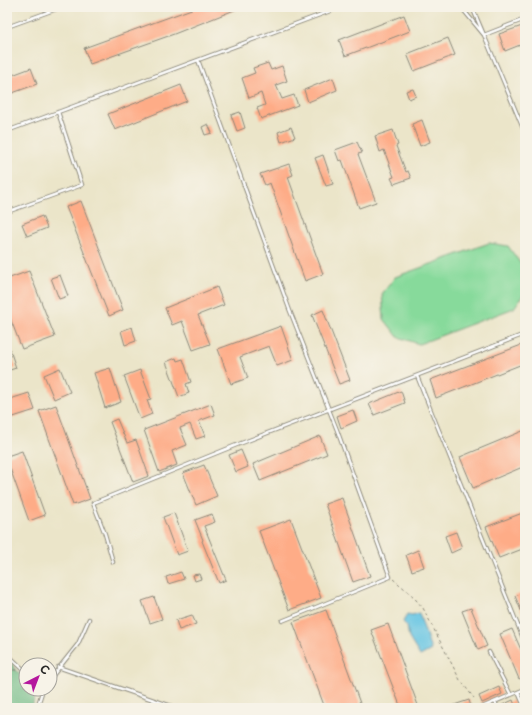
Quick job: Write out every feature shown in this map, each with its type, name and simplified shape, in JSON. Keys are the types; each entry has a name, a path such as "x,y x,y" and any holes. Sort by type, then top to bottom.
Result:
{"lane":[{"path":"7,27 62,7"},
{"path":"7,131 341,7"},
{"path":"461,7 484,35"},
{"path":"472,7 525,131"},
{"path":"484,35 525,19"},
{"path":"198,60 390,577 282,621"},
{"path":"7,212 82,185 58,112"},
{"path":"113,562 105,534 93,504 239,444 525,334"},
{"path":"417,376 525,643"},
{"path":"89,619 78,644 58,667 177,708"},
{"path":"489,652 511,695"},
{"path":"7,654 18,664"},
{"path":"480,708 525,689"},
{"path":"518,692 525,708"},
{"path":"37,708 40,697"},
{"path":"495,702 498,708"}],"path":[{"path":"390,577 411,594 423,608 460,680 474,698"}],"green space":[{"path":"489,243 508,246 523,267 525,292 514,308 419,344 398,337 384,319 382,294 395,277"},
{"path":"7,644 10,661 18,672 18,697 35,697 32,708 7,708"}],"water":[{"path":"419,613 431,650 420,656 409,638 407,626 403,622 407,614 412,615"}],"building":[{"path":"197,7 242,7 174,34 90,64 84,48"},
{"path":"404,15 410,31 345,56 339,40"},
{"path":"525,25 525,43 505,51 499,34"},
{"path":"448,38 455,55 414,71 407,54"},
{"path":"268,63 271,70 282,66 287,81 276,85 282,99 294,95 298,105 261,119 257,108 265,105 261,93 249,98 242,78 255,73 253,68"},
{"path":"31,68 37,84 7,95 7,77"},
{"path":"333,78 337,90 308,102 304,90"},
{"path":"181,85 187,101 115,130 108,114"},
{"path":"413,89 416,96 409,99 406,91"},
{"path":"240,112 245,128 237,131 231,115"},
{"path":"422,120 430,142 420,146 412,124"},
{"path":"208,124 212,133 205,135 202,127"},
{"path":"291,127 295,137 281,142 278,132"},
{"path":"393,130 398,145 396,146 406,172 408,171 411,178 394,184 391,178 394,177 384,150 380,152 375,136"},
{"path":"357,142 362,153 358,154 376,202 359,208 342,160 339,161 335,150"},
{"path":"323,155 333,184 326,186 315,158"},
{"path":"289,164 293,175 288,177 323,274 305,281 270,183 265,185 260,174"},
{"path":"81,201 123,310 109,316 66,207"},
{"path":"42,216 47,228 27,236 22,224"},
{"path":"29,271 55,337 22,349 7,310 7,279"},
{"path":"60,275 68,296 59,299 51,278"},
{"path":"217,287 224,305 198,315 210,344 193,350 182,321 172,325 165,308"},
{"path":"323,310 350,380 339,384 312,315"},
{"path":"281,326 293,360 277,366 269,346 240,357 248,378 231,384 218,349"},
{"path":"132,327 136,341 125,345 121,331"},
{"path":"7,344 16,368 7,371"},
{"path":"524,344 525,363 436,398 430,380"},
{"path":"176,358 177,361 183,359 191,382 186,384 189,393 179,397 166,362"},
{"path":"60,368 70,392 54,399 44,375"},
{"path":"110,368 121,402 105,408 94,373"},
{"path":"140,370 151,399 147,400 152,414 140,419 124,376"},
{"path":"401,391 405,403 374,415 369,404"},
{"path":"29,393 35,410 7,419 7,400"},
{"path":"211,404 215,415 199,421 205,436 196,439 190,424 180,428 187,445 172,451 177,465 159,472 144,430"},
{"path":"56,405 90,499 73,505 39,411"},
{"path":"353,410 357,421 341,428 337,416"},
{"path":"117,419 127,443 136,440 149,476 133,482 110,422"},
{"path":"525,430 525,466 473,488 460,457"},
{"path":"320,436 327,454 260,481 253,464"},
{"path":"241,450 248,467 236,472 229,455"},
{"path":"22,451 45,515 29,521 7,460 7,456"},
{"path":"204,465 217,496 196,505 183,473"},
{"path":"342,498 370,576 353,582 325,504"},
{"path":"525,512 525,548 499,558 486,527"},
{"path":"174,513 188,551 177,555 163,517"},
{"path":"212,514 215,522 204,526 226,580 219,583 195,520"},
{"path":"291,519 321,598 289,610 259,531"},
{"path":"456,532 462,548 451,553 445,536"},
{"path":"418,550 424,567 412,571 406,555"},
{"path":"181,572 184,579 168,584 166,577"},
{"path":"199,574 201,579 195,581 193,575"},
{"path":"525,592 525,620 515,596"},
{"path":"154,597 162,619 150,623 142,601"},
{"path":"471,608 487,646 478,650 462,611"},
{"path":"326,610 361,706 356,708 325,708 293,622"},
{"path":"192,615 196,624 179,630 176,620"},
{"path":"388,624 419,708 401,708 371,630"},
{"path":"512,629 525,659 525,676 519,679 500,634"},
{"path":"499,687 502,694 482,703 479,696"},
{"path":"469,700 471,707 448,708 448,707"},
{"path":"513,700 516,708 501,708 500,706"}]}
